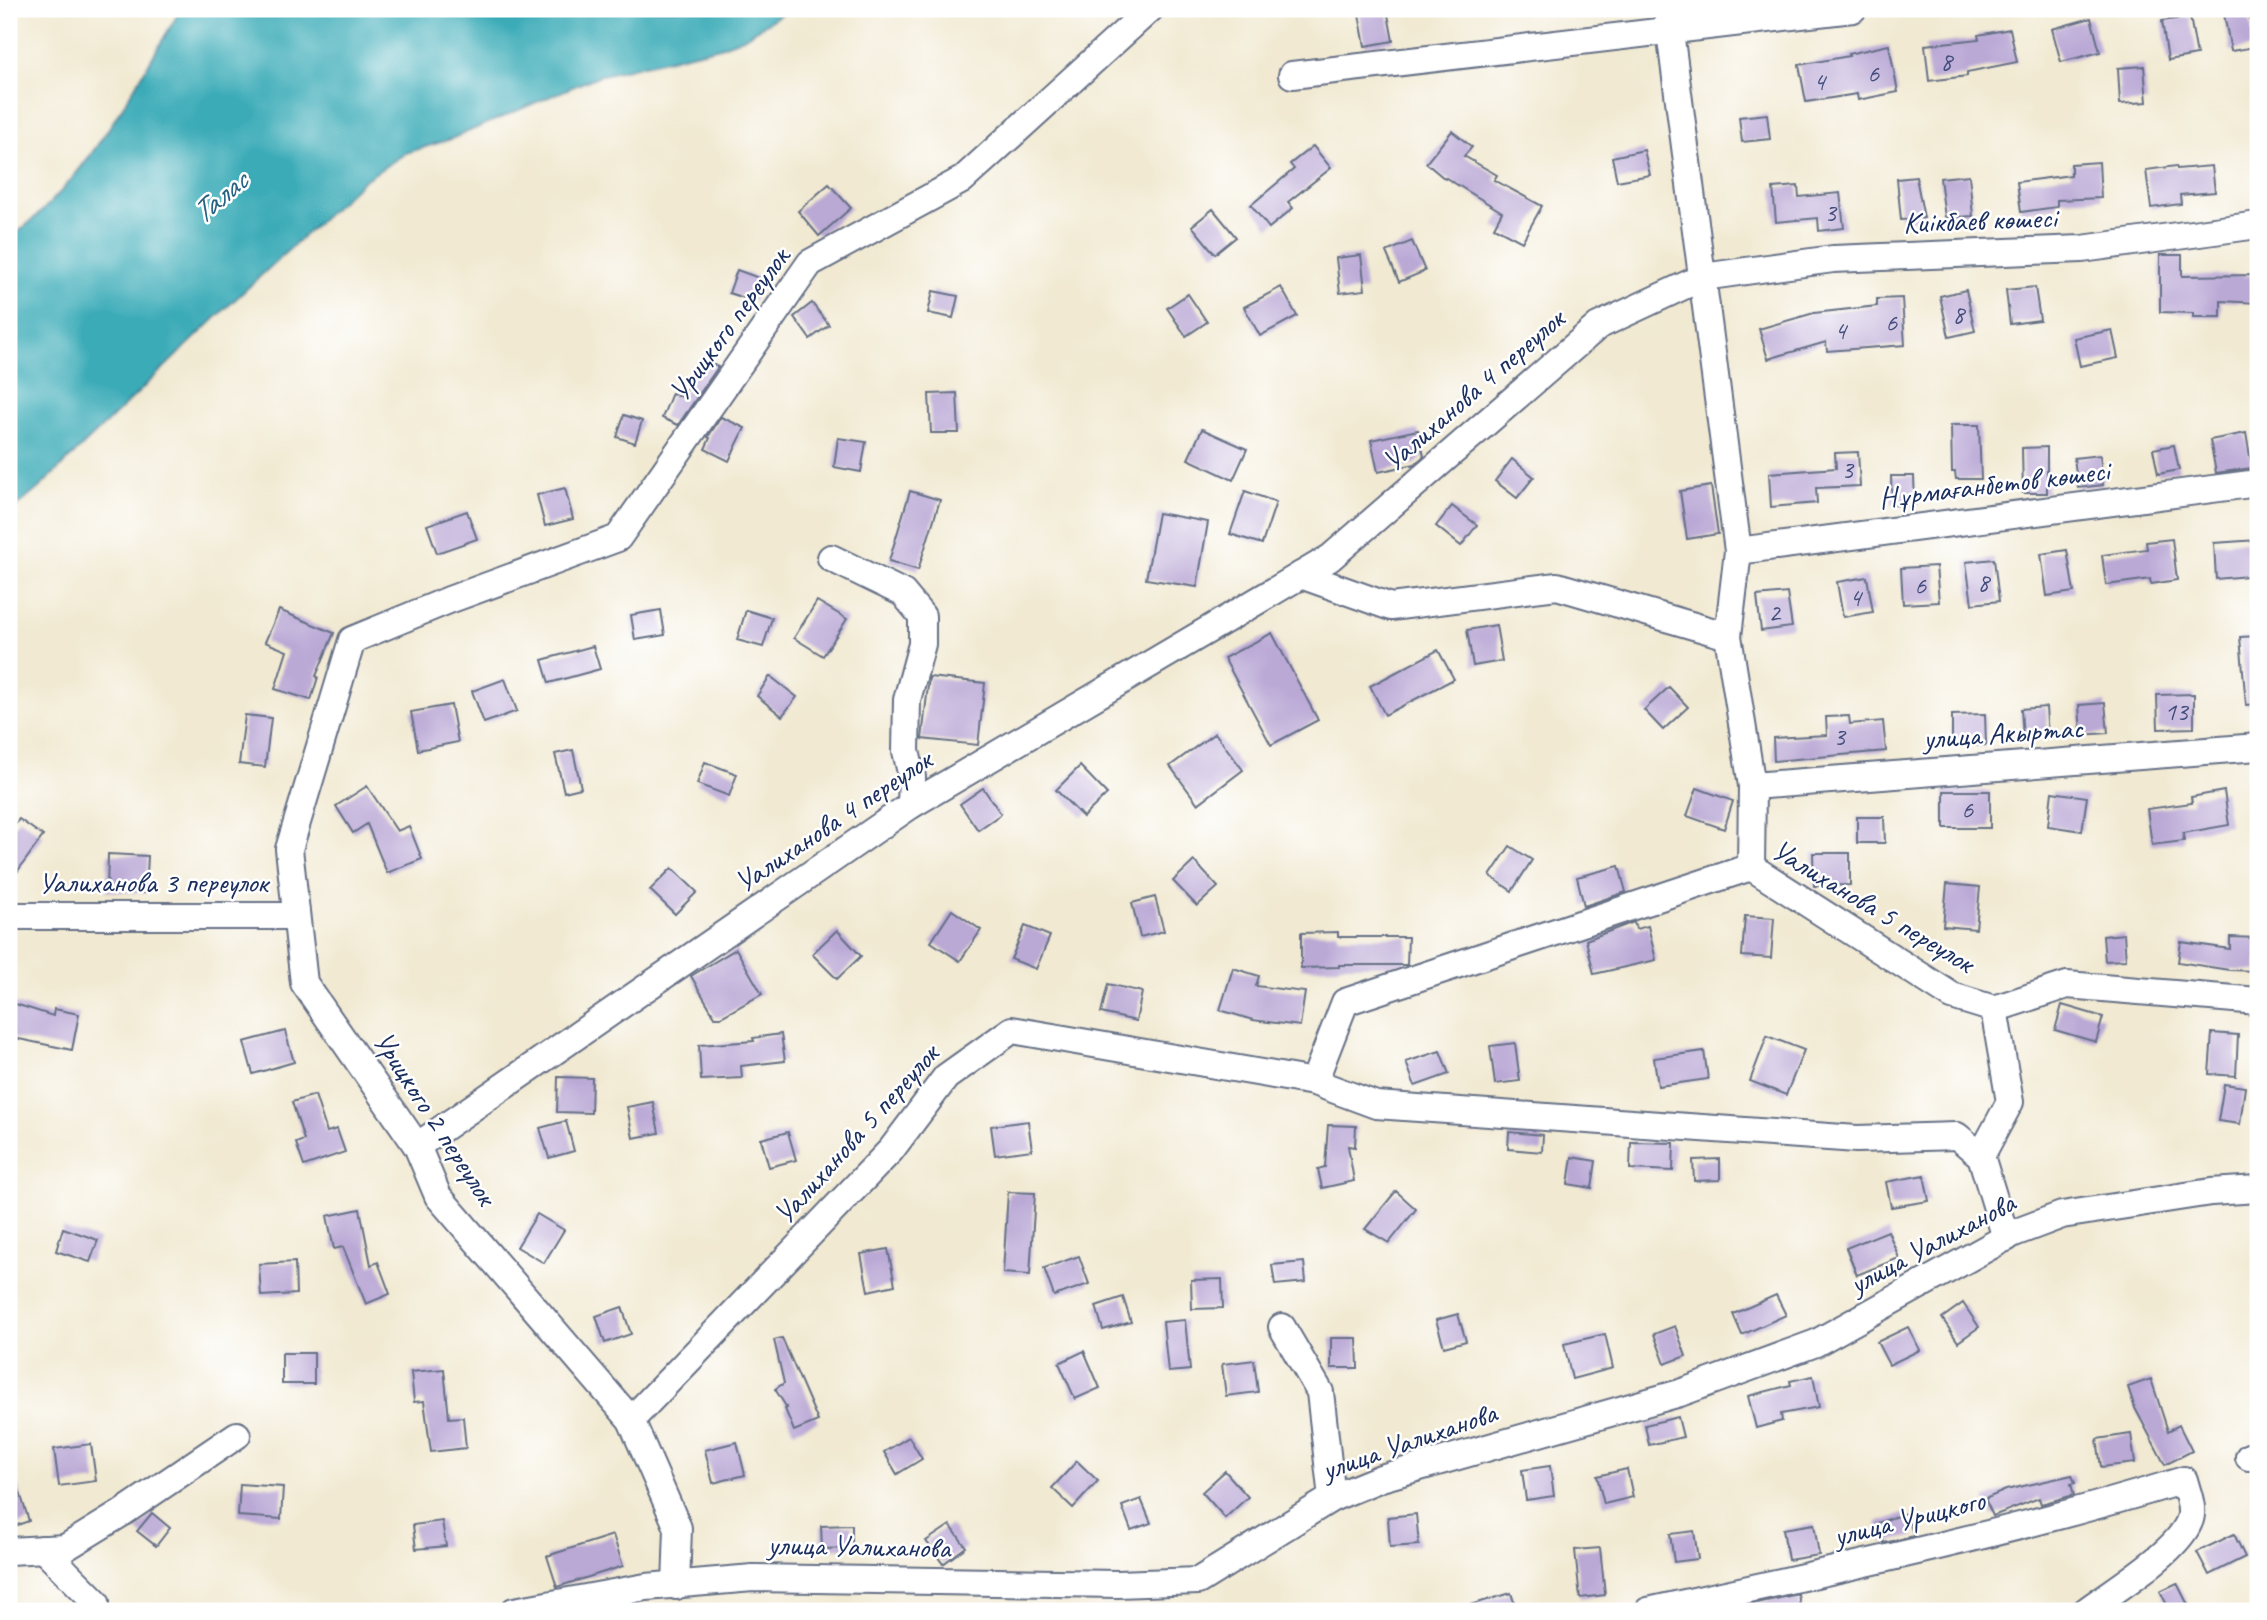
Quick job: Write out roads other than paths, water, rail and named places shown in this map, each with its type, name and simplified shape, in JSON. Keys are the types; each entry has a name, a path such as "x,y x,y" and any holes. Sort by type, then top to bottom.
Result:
{"street":[{"name":"Урицкого переулок","path":"352,640 449,600 618,538 810,263 962,180 1150,9"},
{"path":"1292,75 1669,20 1853,9"},
{"path":"1669,20 1738,551 1728,636 1752,786 1751,867"},
{"name":"Киікбаев көшесі","path":"1703,277 1833,259 2082,249 2258,225"},
{"name":"Уалиханова 4 переулок","path":"417,1146 911,805 1331,558 1598,326 1703,277"},
{"name":"Нұрмағанбетов көшесі","path":"1738,551 2258,483"},
{"path":"831,558 902,593 922,616 922,644 907,700 906,751 912,777 911,805"},
{"path":"1301,575 1391,607 1557,586 1728,636"},
{"name":"Урицкого 2 переулок","path":"352,640 289,849 304,983 417,1146 438,1196 631,1420 678,1528 676,1586"},
{"name":"улица Акыртас","path":"1752,786 2258,747"},
{"name":"Уалиханова 5 переулок","path":"1314,1082 1345,1002 1751,867 1952,996 1994,1009 2067,985 2258,1002"},
{"name":"Уалиханова 3 переулок","path":"9,916 296,916"},
{"path":"1994,1009 2010,1102 1981,1156 2006,1238"},
{"name":"Уалиханова 5 переулок","path":"631,1420 891,1150 946,1077 1012,1030 1314,1082 1376,1105 1857,1139 1957,1136 1981,1156"},
{"name":"улица Уалиханова","path":"514,1611 646,1599 676,1586 753,1578 1118,1584 1198,1581 1332,1498 1381,1478 1680,1393 1816,1343 2006,1238 2062,1215 2211,1192 2258,1189"},
{"path":"1282,1327 1320,1392 1332,1498"},
{"path":"9,1551 65,1548 237,1435"},
{"name":"улица Урицкого","path":"1648,1611 1674,1608 1842,1569 2120,1499 2183,1479 2191,1504 2191,1516 2182,1532 2168,1551 2086,1611"},
{"path":"43,1549 96,1602 94,1611"}],"water":[{"name":"Талас","path":"181,9 789,9 743,38 720,47 598,76 451,139 406,153 363,181 40,487 9,513 9,239 37,216 85,163 126,102"}]}
